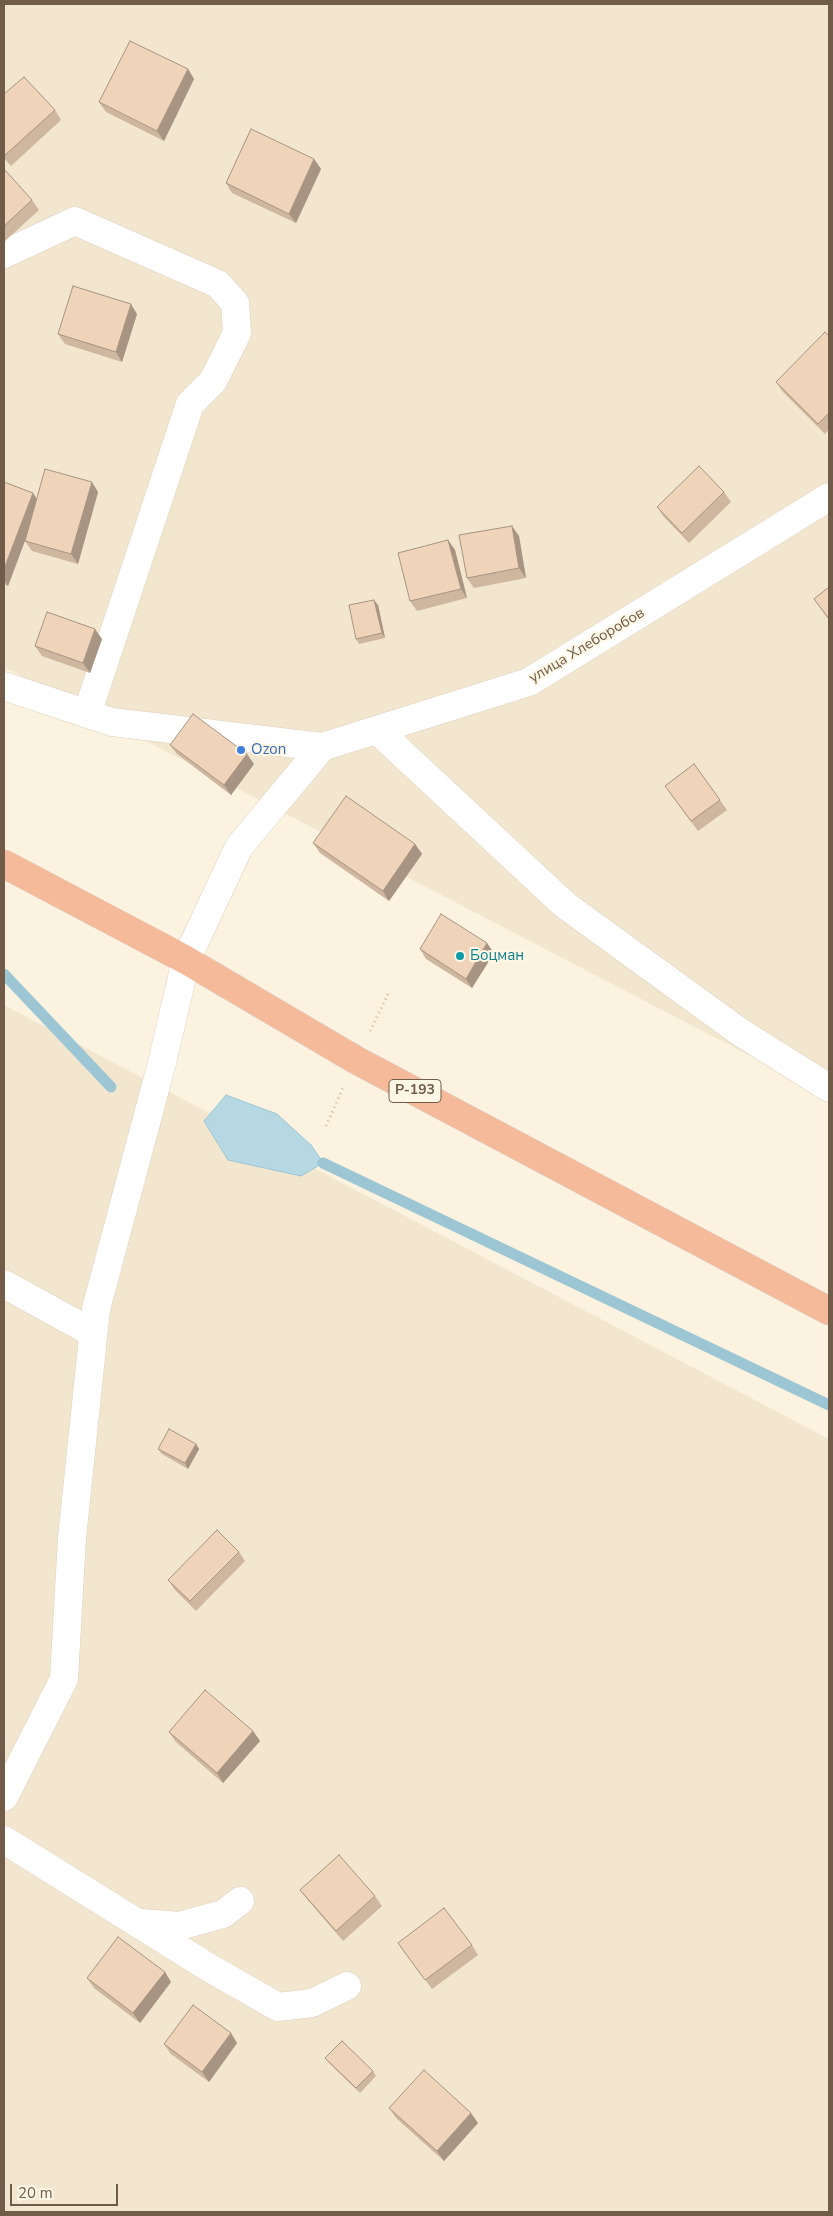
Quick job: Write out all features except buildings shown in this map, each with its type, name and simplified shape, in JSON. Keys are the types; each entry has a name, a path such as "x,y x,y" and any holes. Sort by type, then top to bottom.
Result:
{"highway":[{"name":"Р-193","path":"4,864 186,960 356,1060 829,1312"}],"street":[{"path":"4,254 75,221 218,284 235,303 236,332 213,381 190,404 87,714"},
{"name":"улица Хлеборобов","path":"4,686 112,722 322,747 529,682 829,497"},
{"path":"377,730 565,904 740,1032 829,1088"},
{"path":"4,1797 64,1679 72,1538 96,1309 162,1063 186,960 239,847 322,747"},
{"path":"802,1071 829,1070"},
{"path":"4,1284 93,1333"},
{"path":"4,1840 208,1967 278,2007 312,2003 347,1986"},
{"path":"138,1923 180,1926 223,1914 240,1901"}],"shaded area":[{"path":"4,4 829,4 829,1097 4,667"},
{"path":"4,1005 829,1439 829,2212 4,2212"}],"water":[{"path":"226,1095 277,1114 312,1146 323,1163 301,1176 228,1160 204,1121"}],"waterway":[{"path":"4,974 111,1087"},
{"path":"323,1163 829,1405"}],"place":[{"name":"Ozon","path":"241,750"},
{"name":"Боцман","path":"460,956"}]}
